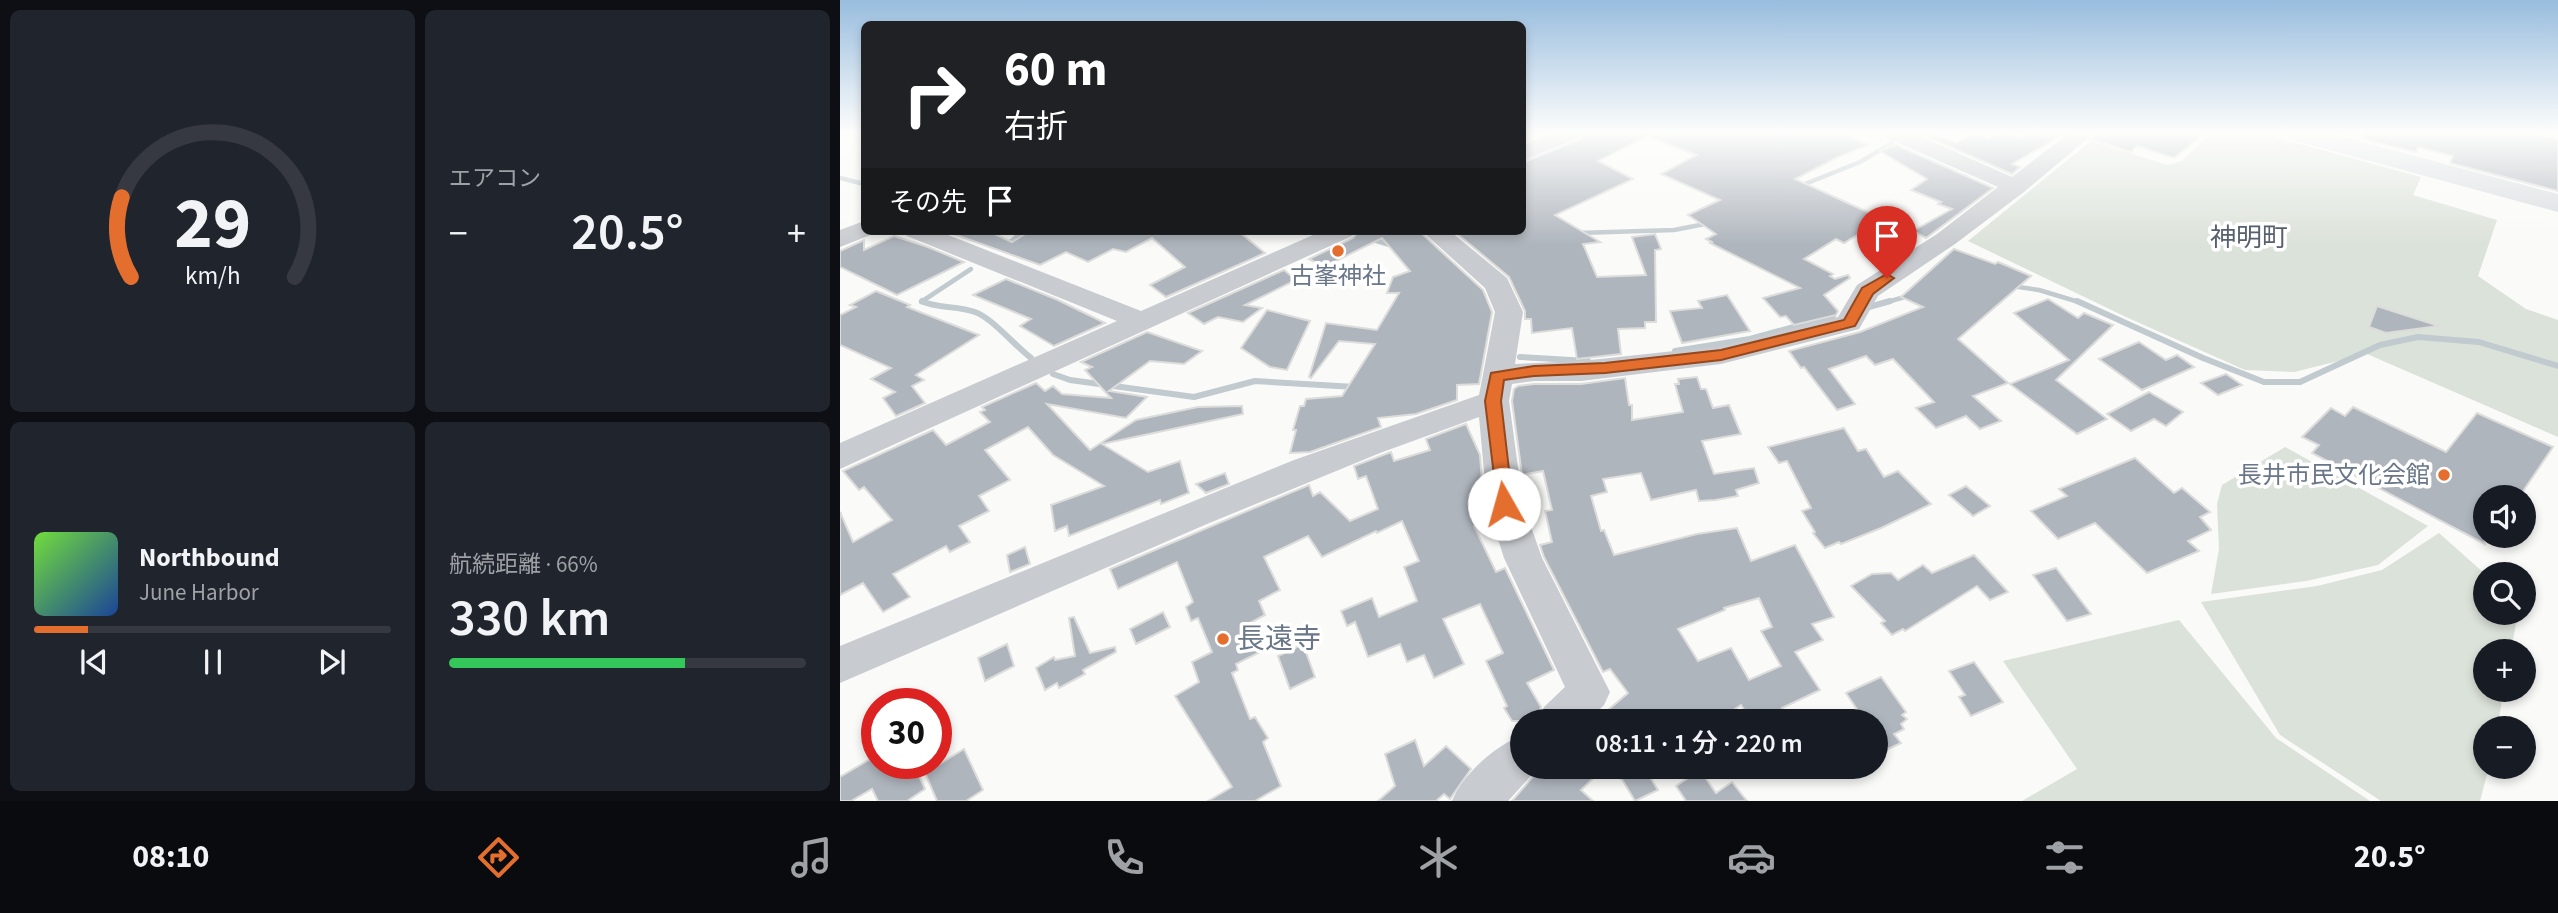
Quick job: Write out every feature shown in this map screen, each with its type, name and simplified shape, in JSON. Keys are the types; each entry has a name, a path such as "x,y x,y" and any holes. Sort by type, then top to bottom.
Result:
{"main road":[{"path":"2437,170 2558,203"}],"street":[{"path":"1978,170 2015,187"},
{"path":"840,665 1079,561 1436,419 1534,371 1581,371 1721,355 1849,323 1867,291 2036,170"},
{"path":"840,217 861,218"},
{"path":"840,239 861,230"},
{"path":"926,235 1141,321"},
{"path":"840,457 1334,235"},
{"path":"1440,235 1497,284 1509,312 1495,388 1504,504 1523,558 1589,692 1571,709"},
{"path":"1475,801 1510,767"}],"shaded area":[{"path":"2055,170 2397,170 2421,177 2413,195 2497,220 2478,276 2526,309 2558,320 2558,437 2367,354 2294,372 2245,370 2126,317 1968,241"},
{"path":"2285,447 2428,526 2378,565 2306,581 2211,594 2219,549 2217,504 2222,485"},
{"path":"2439,533 2473,563 2473,625 2516,625 2513,639 2473,639 2473,702 2502,702 2499,716 2473,716 2473,779 2486,779 2480,801 2381,801 2280,735 2201,602 2317,586 2382,570"},
{"path":"2179,620 2276,738 2370,801 2022,801 2077,769 2003,661"}],"building":[{"path":"1526,170 1616,170 1633,179 1555,215 1600,242 1583,244 1597,277 1646,275 1632,237 1655,234 1661,249 1655,250 1656,322 1645,322 1645,328 1618,329 1621,354 1577,359 1572,328 1532,333 1531,319 1525,319 1525,311 1509,277 1459,235 1526,235"},
{"path":"1668,170 1812,170 1795,179 1883,219 1844,243 1836,239 1804,259 1833,274 1830,276 1835,279 1848,275 1850,278 1824,295 1838,311 1836,315 1794,325 1786,316 1780,317 1763,298 1800,288 1710,243 1712,242 1706,239 1716,234 1688,215 1720,200 1661,174"},
{"path":"1913,170 1953,170 1993,188 1926,238 1913,231 1952,209 1911,190 1927,179"},
{"path":"2478,170 2558,170 2558,191"},
{"path":"956,235 997,235 1012,242 1023,235 1243,235 1265,253 1166,297 1150,285 1185,267 1152,238 1126,252 1113,249 1088,262 1066,252 1040,265"},
{"path":"1356,235 1423,235 1483,290 1492,312 1479,384 1457,385 1457,400 1416,414 1378,418 1381,427 1310,452 1290,453 1300,406 1304,406 1306,399 1342,396 1375,344 1339,341 1311,378 1309,377 1326,323 1377,330 1399,293 1387,293 1393,277 1410,271 1382,238 1324,267 1309,259"},
{"path":"894,236 964,262 897,295 840,267 840,251 864,240 864,250"},
{"path":"1954,249 1995,264 1998,262 2031,276 1958,339 2008,383 1973,396 2001,421 1980,429 1966,416 1936,428 1916,408 1934,402 1893,359 1875,365 1866,356 1829,369 1855,404 1837,410 1789,351 1860,332 1923,307 1901,297"},
{"path":"1284,270 1296,280 1245,305 1262,308 1243,322 1218,317 1204,324 1188,313"},
{"path":"1006,279 1105,323 1054,346 1020,326 1031,319 973,295"},
{"path":"876,291 910,305 907,307 979,335 916,375 924,380 912,386 925,403 896,416 883,398 895,392 871,379 891,368 840,345 840,315 856,307 850,305"},
{"path":"1727,295 1750,331 1682,343 1670,311 1702,308 1698,301"},
{"path":"2048,299 2078,318 2084,313 2113,325 2056,380 2107,419 2077,434 2010,384 2069,360 2014,313"},
{"path":"2377,306 2439,326 2386,333 2369,327"},
{"path":"1267,310 1310,321 1287,370 1270,367 1241,348"},
{"path":"1147,332 1202,351 1184,364 1150,361 1109,391 1147,397 1126,418 1047,404 1090,450 1136,420 1198,407 1242,406 1243,414 1102,444 1148,472 1180,461 1189,493 1161,504 1160,500 1069,536 1067,526 1055,531 1051,505 1104,486 1053,455 1028,427 985,450 1010,480 979,496 989,511 959,526 970,542 950,552 946,546 893,574 910,597 883,612 863,583 840,595 840,512 853,542 892,520 864,487 859,490 843,471 933,430 946,445 990,422 980,412 985,410 982,407 1036,383 1045,391 1053,386 1062,394 1111,398 1085,370 1092,367 1081,362"},
{"path":"2139,342 2166,360 2177,355 2194,367 2142,390 2099,359"},
{"path":"2226,374 2242,385 2218,395 2201,383"},
{"path":"1697,377 1701,389 1706,389 1713,408 1729,405 1741,434 1702,441 1714,474 1754,468 1759,483 1736,490 1738,496 1715,500 1699,501 1696,490 1651,500 1641,473 1603,479 1607,492 1591,496 1601,531 1604,530 1614,555 1697,534 1737,528 1751,561 1795,545 1834,617 1812,624 1823,640 1795,652 1820,690 1783,709 1744,709 1741,705 1735,709 1609,709 1628,693 1610,669 1603,672 1540,545 1552,542 1545,511 1552,510 1543,471 1522,475 1512,401 1514,389 1534,384 1581,384 1625,378 1629,405 1632,405 1632,420 1683,412 1675,384 1679,384 1678,379","holes":["1759,598 1772,627 1761,631 1781,666 1749,680 1731,648 1698,661 1678,629 1725,610 1724,608"]},
{"path":"2149,392 2183,412 2166,426 2154,419 2131,431 2107,414"},
{"name":"長井市民文化会館","path":"2353,407 2446,452 2477,413 2553,447 2527,485 2473,485 2473,538 2312,453 2319,445 2302,437 2331,408 2345,416"},
{"path":"1466,424 1480,455 1482,482 1479,482 1484,499 1470,503 1480,523 1474,526 1496,572 1505,568 1554,670 1527,683 1540,709 1510,709 1510,718 1504,708 1507,706 1486,661 1503,653 1480,604 1443,619 1464,664 1434,678 1424,655 1407,662 1400,644 1368,657 1355,622 1347,626 1341,611 1372,598 1379,617 1417,601 1404,567 1419,561 1402,521 1322,557 1308,536 1264,557 1280,590 1259,601 1265,615 1246,625 1258,653 1236,664 1238,670 1232,673 1250,719 1255,717 1268,738 1263,742 1281,786 1255,801 1208,801 1232,787 1175,696 1199,682 1192,662 1212,652 1198,618 1191,621 1186,607 1193,602 1177,562 1118,589 1110,569 1309,485 1313,496 1320,492 1350,521 1378,509 1366,476 1358,479 1354,466 1391,452 1394,461 1430,450 1426,439"},
{"path":"1844,428 1858,451 1866,449 1884,477 1898,471 1931,504 1881,528 1825,548 1813,533 1815,532 1802,511 1811,508 1787,461 1779,463 1768,447"},
{"path":"2135,458 2174,493 2182,488 2210,512 2200,517 2211,530 2188,541 2199,551 2147,573 2095,523 2058,539 2031,511 2067,496 2059,489"},
{"path":"1225,473 1229,484 1206,493 1196,484"},
{"path":"1966,486 1990,506 1973,516 1949,495"},
{"path":"1025,547 1030,564 1010,572 1007,555"},
{"path":"1974,555 2008,592 1990,600 1977,586 1905,631 1903,629 1892,635 1881,623 1885,621 1851,586 1872,574 1891,573 1898,580 1923,565 1932,573"},
{"path":"2056,568 2091,614 2067,621 2033,575"},
{"path":"1163,612 1170,627 1136,644 1130,629"},
{"path":"1074,617 1090,653 1115,647 1116,652 1083,670 1085,674 1059,688 1057,683 1045,690 1036,668 1054,657 1055,660 1075,656 1069,618"},
{"path":"1007,644 1014,666 985,681 978,658"},
{"path":"1303,644 1315,677 1290,689 1278,656"},
{"path":"1974,662 2003,702 1971,716 1959,697 1965,695 1949,671"},
{"path":"1881,677 1906,712 1902,715 1907,719 1901,724 1904,729 1894,734 1901,743 1888,749 1888,709 1857,709 1846,693"},
{"path":"1415,740 1424,766 1446,746 1471,769 1450,799 1444,794 1436,801 1378,801 1395,786 1385,754"},
{"path":"964,749 983,790 966,801 937,801 928,779 952,779 952,756"},
{"path":"861,765 861,779 920,779 925,789 907,801 878,801 872,789 851,801 840,801 840,777"},
{"path":"1531,779 1592,779 1581,790 1593,801 1512,801"},
{"path":"1621,779 1651,779 1658,790 1635,801"},
{"path":"1686,779 1706,779 1716,793 1732,782 1747,801 1686,801 1676,786"}],"waterway":[{"path":"1800,186 1839,170"},
{"path":"840,178 861,183"},
{"path":"1578,233 1674,230 1710,223"},
{"path":"1006,245 1019,235"},
{"path":"1367,238 1393,246"},
{"path":"922,301 971,269"},
{"path":"2012,286 2039,290 2080,302"},
{"path":"1884,303 1908,296"},
{"path":"922,301 982,315 1031,358"},
{"path":"922,301 926,303"},
{"path":"1869,307 1890,301"},
{"path":"2080,302 2203,358 2264,382 2300,382 2380,345 2418,337 2479,342 2558,366"},
{"path":"1675,351 1750,339 1833,316"},
{"path":"1520,357 1588,361"},
{"path":"1053,374 1070,380 1194,397 1255,381 1355,387"}],"place":[{"name":"古峯神社","path":"1338,251"},
{"name":"長井市民文化会館","path":"2444,475"},
{"name":"長遠寺","path":"1223,639"}],"district":[{"name":"神明町","path":"2249,237"}],"route":[{"path":"1504,504 1493,401 1497,376 1534,371 1581,371 1721,355 1756,348 1849,323 1867,291 1887,278"}]}
